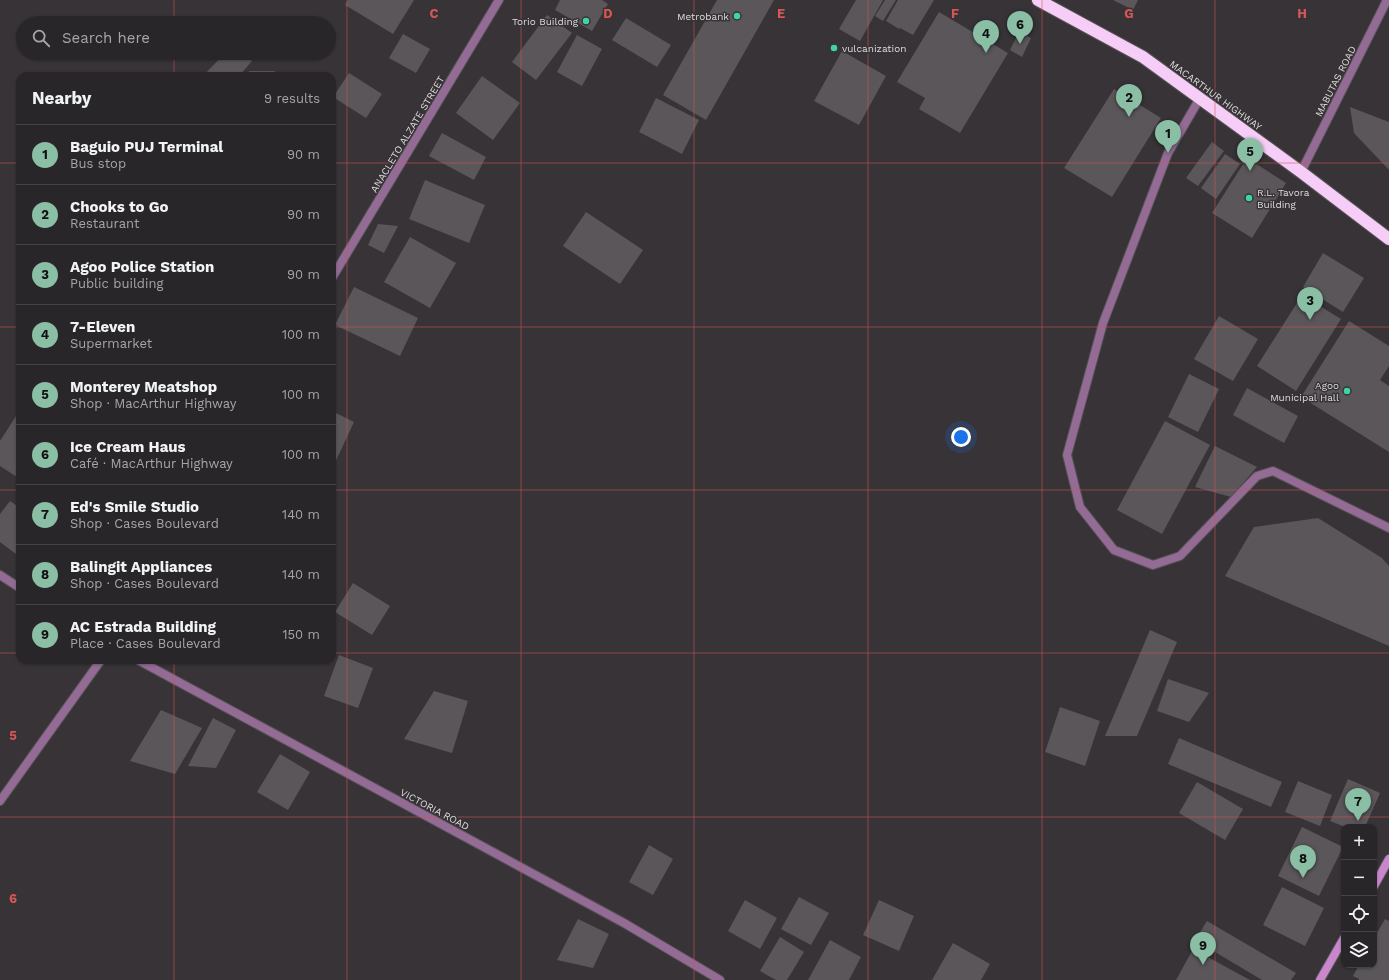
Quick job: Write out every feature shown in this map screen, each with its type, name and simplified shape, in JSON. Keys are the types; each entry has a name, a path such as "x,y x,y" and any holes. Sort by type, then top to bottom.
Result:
{"highway":[{"name":"MACARTHUR HIGHWAY","path":"1038,0 1143,57 1301,172 1389,239"}],"street":[{"name":"ANACLETO ALZATE STREET","path":"336,271 499,0"},
{"name":"MABUTAS ROAD","path":"1301,172 1387,0"},
{"path":"1200,98 1168,153 1103,323 1067,455 1080,507 1114,550 1153,565 1180,556 1257,476 1273,471 1389,528"},
{"path":"0,575 16,585"},
{"path":"0,801 97,664"},
{"name":"VICTORIA ROAD","path":"145,664 624,924 720,980"},
{"path":"1377,881 1389,860"},
{"path":"1320,980 1341,943"}],"building":[{"path":"348,0 414,0 393,34 345,5"},
{"name":"Torio Building","path":"560,0 602,0 608,4 592,31 555,10"},
{"path":"717,0 774,0 706,120 663,95"},
{"path":"856,0 883,0 860,41 839,29"},
{"path":"885,0 896,0 883,21 875,16"},
{"path":"898,0 934,0 913,35 886,21"},
{"path":"1113,0 1138,0 1133,10"},
{"path":"939,12 1008,53 960,133 919,109 925,98 897,82"},
{"path":"547,15 572,33 536,80 512,62"},
{"path":"626,18 671,45 657,67 612,40"},
{"path":"1019,32 1031,38 1022,57 1010,50"},
{"path":"403,34 430,49 416,73 389,58"},
{"path":"577,35 602,49 582,86 557,72"},
{"path":"842,51 886,76 859,125 814,101"},
{"path":"218,60 252,61 242,72 207,72"},
{"path":"249,71 275,71 275,72"},
{"path":"349,73 382,94 366,118 336,99 336,92"},
{"path":"482,76 520,103 493,140 456,113"},
{"path":"1114,89 1161,118 1112,197 1064,168"},
{"path":"656,98 699,120 682,154 639,132"},
{"path":"1350,107 1389,122 1389,170 1354,133"},
{"path":"442,133 486,157 474,180 429,156"},
{"path":"1212,142 1224,151 1198,186 1186,178"},
{"path":"1225,154 1240,164 1216,199 1201,188"},
{"name":"R.L. Tavora Building","path":"1247,158 1286,183 1252,238 1212,213"},
{"path":"425,180 485,205 469,243 409,219"},
{"path":"586,212 643,250 620,284 563,246"},
{"path":"378,224 398,226 384,253 368,245"},
{"path":"410,237 456,263 430,308 384,282"},
{"path":"1323,253 1364,278 1343,312 1303,287"},
{"path":"354,287 418,318 400,356 336,325"},
{"path":"1302,295 1341,319 1296,391 1257,366"},
{"path":"1219,316 1258,339 1233,381 1194,359"},
{"name":"Agoo Municipal Hall","path":"1349,321 1389,346 1389,366 1380,380 1389,386 1389,452 1301,397"},
{"path":"1189,374 1219,389 1198,432 1168,417"},
{"path":"1247,388 1298,416 1284,443 1233,415"},
{"path":"336,413 354,422 336,460"},
{"path":"16,416 16,476 0,466 0,441"},
{"path":"1165,421 1210,445 1162,534 1117,510"},
{"path":"1215,446 1257,467 1231,497 1195,487"},
{"path":"10,501 16,505 16,554 0,542 0,514"},
{"path":"1318,518 1382,558 1389,566 1389,646 1225,576 1254,527"},
{"path":"353,583 390,606 372,635 336,613"},
{"path":"1150,630 1177,642 1137,736 1105,736"},
{"path":"339,655 373,668 358,708 324,696"},
{"path":"1168,679 1209,693 1189,722 1157,711"},
{"path":"434,691 468,701 452,753 404,739"},
{"path":"1060,707 1100,721 1085,766 1045,752"},
{"path":"161,710 202,728 175,774 130,761"},
{"path":"213,718 236,730 216,768 188,766"},
{"path":"1179,738 1282,782 1271,807 1168,764"},
{"path":"280,754 310,772 288,810 257,792"},
{"path":"1348,779 1380,793 1366,824 1341,824 1341,825 1330,821"},
{"path":"1298,781 1332,795 1320,826 1285,812"},
{"path":"1197,782 1243,809 1225,840 1179,813"},
{"path":"1302,827 1341,846 1341,851 1319,896 1278,876"},
{"path":"649,845 673,859 653,895 629,882"},
{"path":"1282,887 1324,908 1305,946 1263,925"},
{"path":"799,897 829,913 811,945 781,929"},
{"path":"745,900 777,918 760,949 728,931"},
{"path":"879,900 914,916 899,951 863,935"},
{"path":"578,919 609,934 593,968 557,960"},
{"path":"1385,919 1389,921 1389,980 1359,980 1353,976 1357,968 1377,968 1377,933"},
{"path":"1207,921 1296,973 1291,980 1262,980 1195,940"},
{"path":"780,937 804,952 787,980 776,980 760,971"},
{"path":"830,940 861,957 849,980 808,980"},
{"path":"953,943 990,964 981,980 932,980"},
{"path":"1193,949 1250,980 1176,980"}],"place":[{"name":"Metrobank","path":"737,16"},
{"name":"Torio Building","path":"586,21"},
{"name":"Ice Cream Haus","path":"1020,44"},
{"name":"vulcanization","path":"834,48"},
{"name":"7-Eleven","path":"986,53"},
{"name":"Chooks to Go","path":"1129,117"},
{"name":"Baguio PUJ Terminal","path":"1168,153"},
{"name":"Monterey Meatshop","path":"1250,171"},
{"name":"R.L. Tavora Building","path":"1249,198"},
{"name":"Agoo Police Station","path":"1310,320"},
{"name":"Agoo Municipal Hall","path":"1347,391"},
{"name":"Ed's Smile Studio","path":"1358,821"},
{"name":"Balingit Appliances","path":"1303,878"},
{"name":"AC Estrada Building","path":"1203,965"}]}
